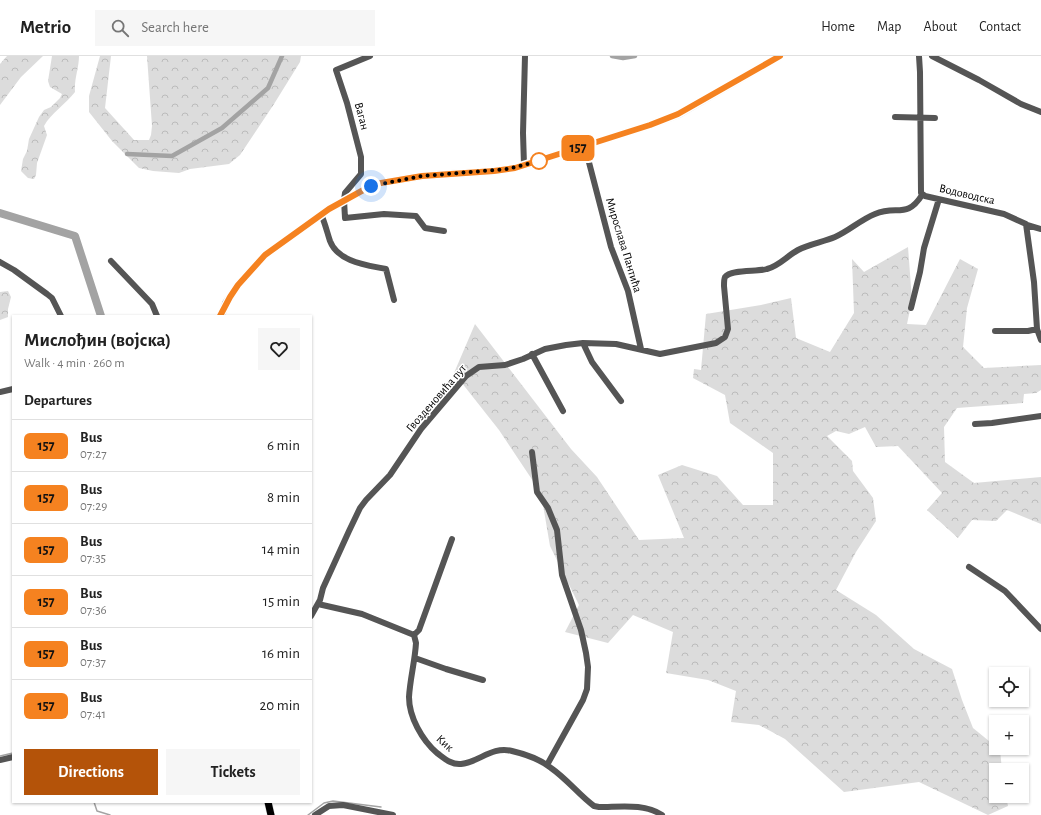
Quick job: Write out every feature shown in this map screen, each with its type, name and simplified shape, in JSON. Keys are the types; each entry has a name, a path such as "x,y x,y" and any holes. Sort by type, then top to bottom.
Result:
{"main road":[{"path":"221,315 234,291 260,260 321,214 367,188 408,178 508,169 585,146 678,114 780,56"},
{"path":"268,803 271,815"}],"street":[{"name":"Ваган","path":"344,200 345,192 361,174 361,157 347,103 336,70 370,56"},
{"path":"524,165 523,133 525,56"},
{"name":"Водоводска","path":"919,56 922,195 1004,214 1024,222 1027,225 1041,229"},
{"path":"932,56 974,77 1021,104 1041,112"},
{"path":"895,117 935,118"},
{"name":"Мирослава Пантића","path":"585,146 611,247 628,291 641,349"},
{"name":"Гвозденовића пут","path":"312,614 318,604 360,508 390,475 421,429 466,376 479,367 505,365 545,349 566,345 616,344 641,349 655,354 666,354 716,343 722,340 728,329 724,286 726,276 731,273 771,268 796,251 835,237 874,214 910,209 917,204 922,195"},
{"path":"911,308 924,248 939,199"},
{"path":"344,200 345,218 384,214 416,216 425,228 444,231"},
{"path":"321,214 330,242 339,254 366,265 386,269 394,300"},
{"path":"1027,225 1034,282 1037,329 1041,340"},
{"path":"111,261 152,304 157,315"},
{"path":"0,262 48,294 52,298 60,315"},
{"path":"995,331 1028,331 1037,329"},
{"path":"583,344 592,362 621,401"},
{"path":"532,354 563,411"},
{"path":"0,392 12,389"},
{"path":"976,424 992,424 1041,416"},
{"path":"532,452 537,492 548,508 557,530 562,575 581,630 588,666 587,689 583,700 547,764"},
{"path":"318,604 355,612 414,634 419,630 452,539"},
{"path":"969,567 1005,591 1041,629"},
{"name":"Кик","path":"414,634 416,643 415,658 409,697 413,716 424,738 434,750 446,760 459,764 476,760 494,751 505,750 516,752 547,764 594,806 642,807 653,809 662,815"},
{"path":"415,658 483,680"},
{"path":"0,760 12,757"},
{"path":"315,815 329,806 343,805 393,815"}],"green space":[{"path":"7,56 43,56 21,77 0,105 0,64"},
{"path":"52,56 79,56 75,92 44,126 47,135 37,163 36,175 34,179 28,178 21,171 29,139 39,117 44,110 51,107 62,94 50,87 48,81"},
{"path":"100,56 111,56 105,108 134,140 149,140 152,126 147,56 301,56 300,62 240,155 229,164 190,169 179,173 153,171 139,168 112,141 89,112 89,96"},
{"path":"908,247 912,300 907,324 926,325 960,259 978,269 967,308 963,347 984,368 1041,365 1041,390 1036,393 1024,394 1023,403 957,408 944,427 945,462 974,483 1041,477 1041,524 1007,510 996,521 972,520 958,538 927,510 942,493 898,446 876,447 865,427 849,434 836,431 827,436 852,461 853,471 873,498 876,521 856,552 836,590 876,615 914,649 952,669 973,728 989,741 989,755 1000,755 1001,763 989,763 989,803 1007,803 1008,806 988,815 919,782 844,792 785,739 759,725 731,722 736,691 708,680 666,673 673,632 633,615 608,643 565,632 579,605 550,546 541,493 499,430 454,373 475,324 571,449 597,477 639,540 684,538 658,475 682,465 717,476 743,505 773,505 773,453 730,423 725,395 693,378 694,369 701,370 706,314 761,305 791,298 796,338 830,352 854,313 852,259 864,272"},
{"path":"8,291 11,297 8,317 0,320 0,292"}],"waterway":[{"path":"127,154 172,156 222,128 268,88 282,56"},
{"path":"612,56 623,58 635,56"},
{"path":"0,213 75,236 101,315"},
{"path":"0,756 12,753"},
{"path":"308,815 324,803 333,801 381,807"},
{"path":"94,803 97,811 110,815"}],"bus line":[{"name":"157","path":"221,315 238,285 265,255 329,209 363,189 381,183 422,176 508,169 585,146 678,114 700,103 780,56"}],"route":[{"path":"371,186 422,176 508,169 539,161"}]}
